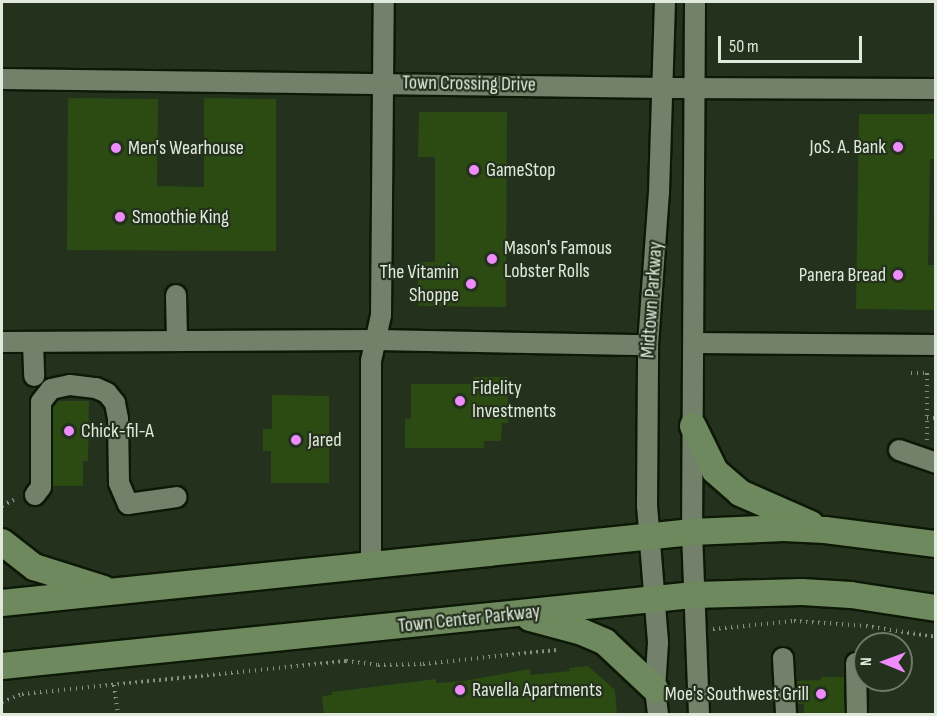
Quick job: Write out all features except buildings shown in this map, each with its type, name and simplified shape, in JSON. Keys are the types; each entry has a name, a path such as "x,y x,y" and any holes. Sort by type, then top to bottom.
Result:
{"main road":[{"path":"693,426 715,471 740,494 825,530"},
{"path":"2,603 692,532 784,528 825,530 936,544"},
{"path":"2,542 34,567 113,592"},
{"name":"Town Center Parkway","path":"2,666 694,595 802,592 851,595 936,608"},
{"path":"515,614 582,632 605,642 655,689"}],"street":[{"path":"370,565 371,361 381,315 384,2"},
{"name":"Midtown Parkway","path":"658,714 655,689 658,642 648,536 648,345 664,88 665,2"},
{"name":"Midtown Parkway","path":"695,2 692,532 699,714"},
{"name":"Town Crossing Drive","path":"2,79 694,89 936,89"},
{"path":"176,295 177,340"},
{"path":"2,342 377,340 648,345"},
{"path":"33,342 33,376"},
{"path":"694,343 936,345"},
{"path":"35,495 40,487 41,402 51,389 58,386 84,385 107,393 115,403 118,419 119,483 128,504 177,497"},
{"path":"899,450 931,456"},
{"path":"783,658 786,714"},
{"path":"856,692 856,714"}],"path":[{"path":"911,373 927,372 927,418 931,456"},
{"path":"927,418 936,418"},
{"path":"720,628 794,621 866,626 936,638"},
{"path":"2,702 22,694 346,661 378,665 423,664 564,649"},
{"path":"114,685 118,714"}],"place":[{"name":"JoS. A. Bank","path":"898,147"},
{"name":"Men's Wearhouse","path":"116,148"},
{"name":"GameStop","path":"474,170"},
{"name":"Smoothie King","path":"120,217"},
{"name":"Mason's Famous Lobster Rolls","path":"492,259"},
{"name":"Panera Bread","path":"898,275"},
{"name":"The Vitamin Shoppe","path":"471,284"},
{"name":"Fidelity Investments","path":"460,401"},
{"name":"Chick-fil-A","path":"69,431"},
{"name":"Jared","path":"296,440"},
{"name":"Ravella Apartments","path":"460,690"},
{"name":"Moe's Southwest Grill","path":"821,694"}]}
